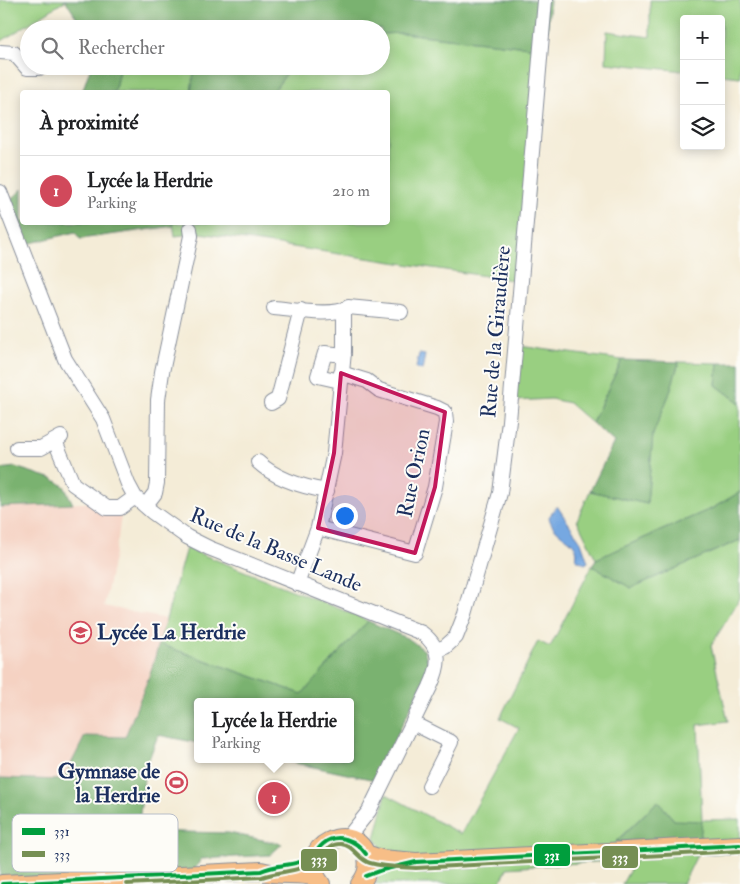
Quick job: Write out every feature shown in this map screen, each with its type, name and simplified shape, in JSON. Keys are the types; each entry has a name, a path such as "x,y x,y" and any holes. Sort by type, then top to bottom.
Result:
{"main road":[{"path":"261,871 267,867 301,862 315,855 325,843 345,838 352,840 364,851 382,859 416,862 740,845"},
{"path":"363,880 368,869 364,851"},
{"path":"315,855 314,870 319,881"},
{"path":"363,880 382,870 416,862"},
{"path":"2,884 261,871 268,873 302,873 319,881"}],"street":[{"name":"Rue de la Giraudière","path":"436,650 445,647 456,637 466,614 500,494 509,420 545,0"},
{"path":"0,52 14,53 20,60"},
{"name":"Rue de la Basse Lande","path":"0,192 66,359 102,419 128,484 140,501 187,537 222,554 422,633 429,638 436,650"},
{"path":"17,448 41,448 58,439 72,484 107,508 120,508 155,493 157,482 158,400 162,372 191,236 190,229"},
{"path":"274,308 330,313 344,310 348,307 401,312"},
{"path":"271,403 278,399 301,310"},
{"path":"297,584 318,528 334,453 344,355 344,310"},
{"path":"341,377 318,376 325,353 344,355"},
{"name":"Rue Orion","path":"318,528 415,553 435,487 446,422 445,412 437,408 379,390 367,381 341,377"},
{"path":"258,462 269,472 302,485 327,491"},
{"path":"364,851 363,834 369,811 437,672 436,650"},
{"path":"413,722 451,742 428,786"},
{"path":"345,838 349,836 369,811"}],"highlighted area":[{"path":"341,373 445,412 435,487 415,553 318,528 334,453"}],"shaded area":[{"name":"Lycée La Herdrie","path":"123,501 118,538 104,606 166,619 150,674 125,737 85,736 63,780 0,778 0,507"}],"green space":[{"path":"0,0 65,0 35,20 20,20 20,29 0,42"},
{"path":"65,0 550,0 546,49 403,33 390,34 390,20 78,20"},
{"path":"650,0 740,0 740,77 725,75 725,15 680,15 680,71 606,63 607,31 650,37"},
{"path":"403,33 546,49 525,282 200,233 175,236 173,225 390,225 390,90 274,90 285,75 390,75 390,34"},
{"path":"88,75 118,75 114,90 83,90"},
{"path":"118,75 194,75 191,90 114,90"},
{"path":"194,75 285,75 274,90 191,90"},
{"path":"20,191 20,225 11,200"},
{"path":"20,225 174,226 80,239 75,232 27,244"},
{"path":"519,346 622,360 592,423 569,403 551,399 515,401"},
{"path":"622,360 679,362 669,395 653,434 647,504 590,491 614,442 592,423"},
{"path":"679,362 718,363 716,385 740,403 740,492 713,508 596,559 577,520 590,491 647,504 653,434 669,395"},
{"path":"718,363 740,363 740,403 716,385"},
{"path":"15,467 53,479 64,486 73,504 0,507 0,469"},
{"path":"740,492 740,540 631,588 592,566 596,559 713,508"},
{"path":"740,540 740,598 711,646 728,721 698,725 702,820 740,819 740,853 698,853 683,884 622,884 636,859 507,868 500,884 375,884 378,880 380,845 375,839 386,794 461,834 519,728 500,718 538,641 550,647 592,566 631,588","holes":["658,801 674,820 616,841"]},
{"path":"186,548 368,621 302,694 159,644"},
{"path":"368,621 409,639 424,650 430,668 375,780 295,763 354,763 354,698 194,698 194,742 158,735 145,770 140,814 12,814 12,872 178,872 178,832 229,833 282,844 270,855 201,859 194,871 0,884 0,778 63,780 85,736 125,737 150,674 159,644 302,694"},
{"path":"658,801 674,820 702,821 700,842 616,842"}],"water":[{"path":"419,354 425,355 422,370 416,368"},
{"path":"557,506 581,542 588,562 585,564 576,559 577,552 575,547 552,524 549,517"}],"transit line":[{"name":"331","path":"2,884 261,871 306,860 329,840 341,838 357,845 366,854"},
{"name":"333","path":"127,884 262,877 308,866 317,861 329,848 336,844 349,847 362,859 370,863 416,868 740,851"},
{"name":"331","path":"366,876 416,862 740,845"}],"place":[{"name":"Lycée La Herdrie","path":"81,632"},
{"name":"Gymnase de la Herdrie","path":"176,783"},
{"name":"Lycée la Herdrie","path":"274,798"}]}
